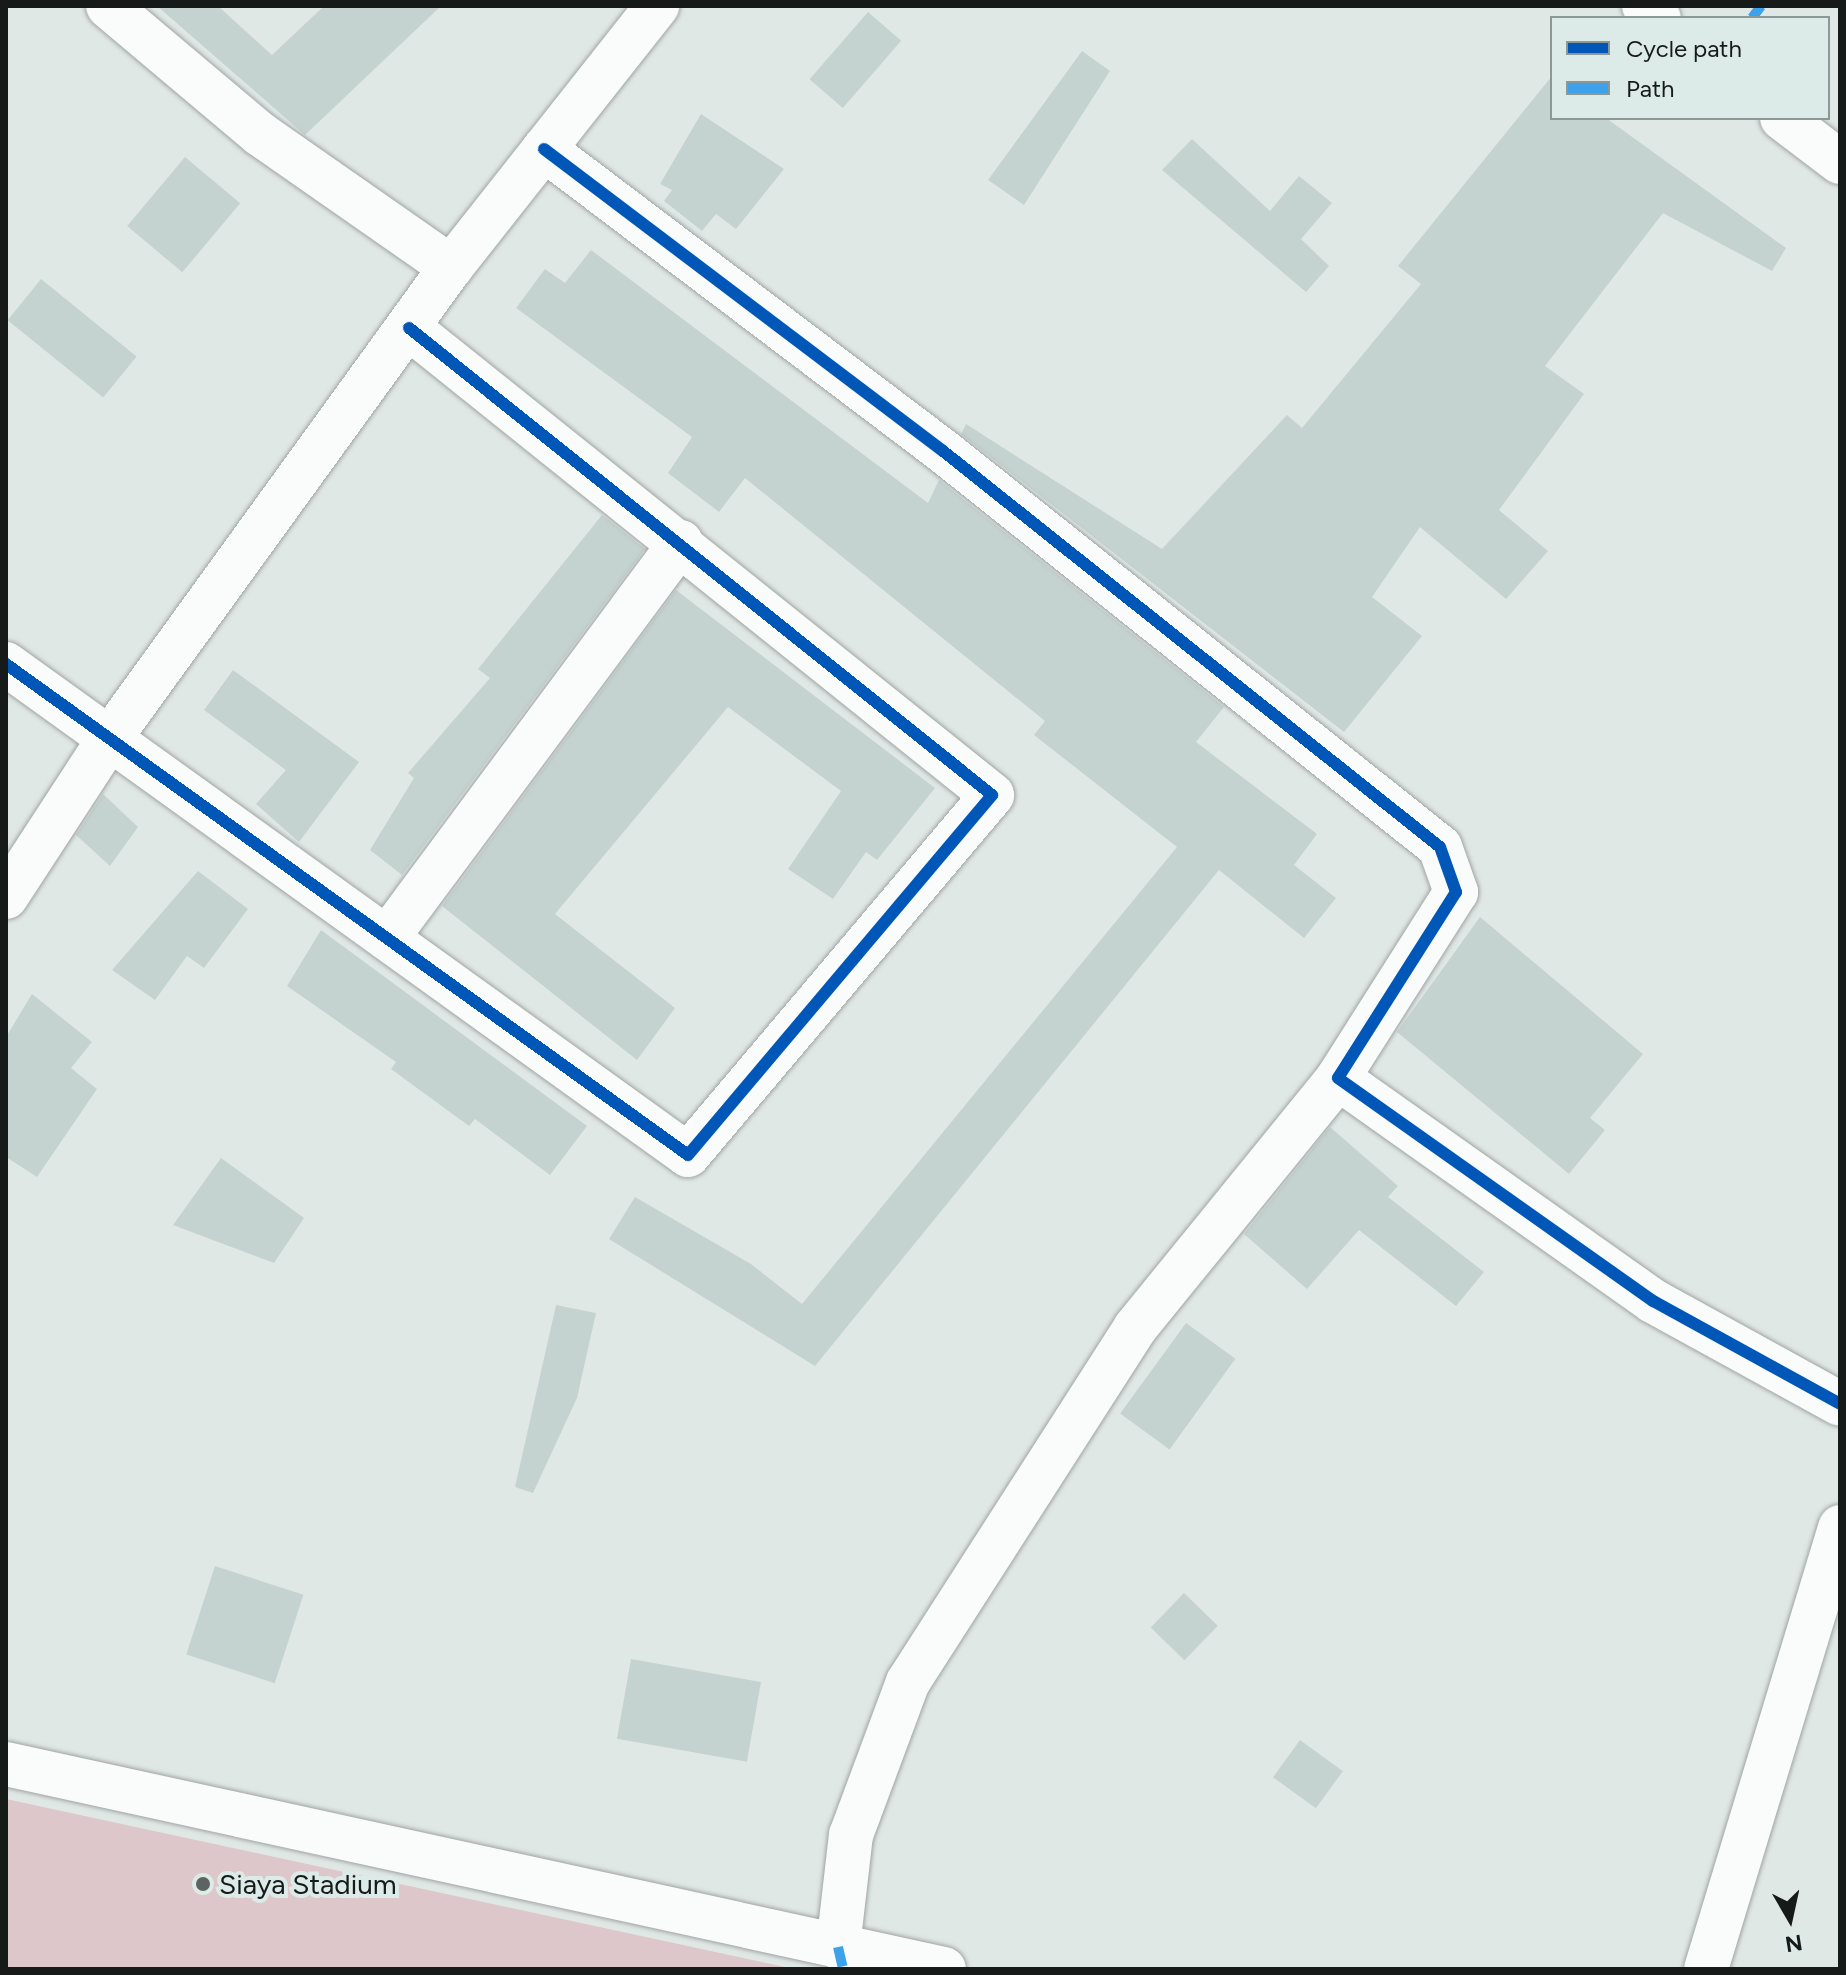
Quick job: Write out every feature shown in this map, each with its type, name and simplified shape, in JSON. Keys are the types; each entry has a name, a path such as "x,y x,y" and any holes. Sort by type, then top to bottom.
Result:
{"street":[{"path":"108,6 260,134 451,267"},
{"path":"6,897 107,742 451,267 657,6"},
{"path":"1785,120 1840,162"},
{"path":"544,149 955,460 1440,847 1456,892 1338,1078 1135,1328 908,1682 851,1835 838,1947"},
{"path":"6,664 107,742 387,938 688,1155 992,795 681,542 409,328"},
{"path":"387,938 681,542"},
{"path":"1338,1078 1653,1301 1840,1404"},
{"path":"1706,1969 1840,1527"},
{"path":"6,1764 944,1969"}],"shaded area":[{"name":"Siaya Stadium","path":"6,1799 794,1969 6,1969"}],"building":[{"path":"157,6 218,6 272,55 324,6 441,6 305,135"},
{"path":"868,12 901,41 843,108 810,79"},
{"path":"1082,51 1110,71 1024,205 988,180"},
{"path":"1550,78 1550,120 1609,120 1786,248 1772,271 1663,213 1545,366 1584,394 1499,510 1548,551 1506,599 1420,527 1372,597 1422,636 1344,732 961,434 966,424 1162,549 1287,415 1302,428 1421,284 1398,266"},
{"path":"701,114 784,169 736,229 716,214 702,231 664,201 672,190 660,184"},
{"path":"1192,139 1270,211 1299,176 1332,203 1301,239 1329,266 1306,292 1162,170"},
{"path":"185,157 240,203 182,272 127,226"},
{"path":"591,250 928,503 939,480 1224,707 1196,742 1317,834 1294,865 1336,898 1304,938 1219,870 815,1366 609,1239 635,1197 751,1264 802,1304 1177,847 1034,735 1045,721 745,478 719,512 668,473 692,437 516,308 545,269 565,283"},
{"path":"41,279 137,356 103,398 8,320"},
{"path":"602,515 645,549 402,875 370,850 414,778 408,773 490,678 478,669"},
{"path":"676,590 935,788 877,860 866,852 833,899 788,869 841,791 728,707 555,914 675,1008 637,1060 442,906"},
{"path":"233,670 359,762 299,842 256,804 286,770 204,710"},
{"path":"103,794 138,827 110,866 76,835"},
{"path":"198,871 248,909 204,968 187,956 155,1000 112,970"},
{"path":"1480,917 1643,1054 1590,1118 1605,1130 1569,1174 1397,1032"},
{"path":"321,930 587,1126 550,1175 475,1119 469,1126 391,1069 396,1062 287,986"},
{"path":"32,994 92,1042 71,1068 97,1089 37,1177 6,1157 6,1037"},
{"path":"1330,1127 1398,1186 1388,1197 1484,1272 1456,1306 1359,1230 1307,1289 1244,1234"},
{"path":"221,1158 304,1218 274,1263 173,1225"},
{"path":"556,1305 596,1313 577,1398 533,1493 515,1487"},
{"path":"1186,1323 1235,1359 1170,1449 1120,1414"},
{"path":"215,1566 303,1595 275,1683 186,1654"},
{"path":"1184,1593 1218,1626 1184,1660 1151,1628"},
{"path":"631,1659 761,1682 747,1762 617,1739"},
{"path":"1300,1740 1343,1771 1316,1808 1273,1777"}],"marked path":[{"path":"1754,16 1761,6"},
{"path":"838,1947 843,1969"}],"cycle path":[{"path":"544,149 943,451 1440,847 1456,892 1338,1078 1653,1301 1840,1404"},
{"path":"6,664 688,1155 992,795 409,328"}],"place":[{"name":"Siaya Stadium","path":"203,1884"}]}
